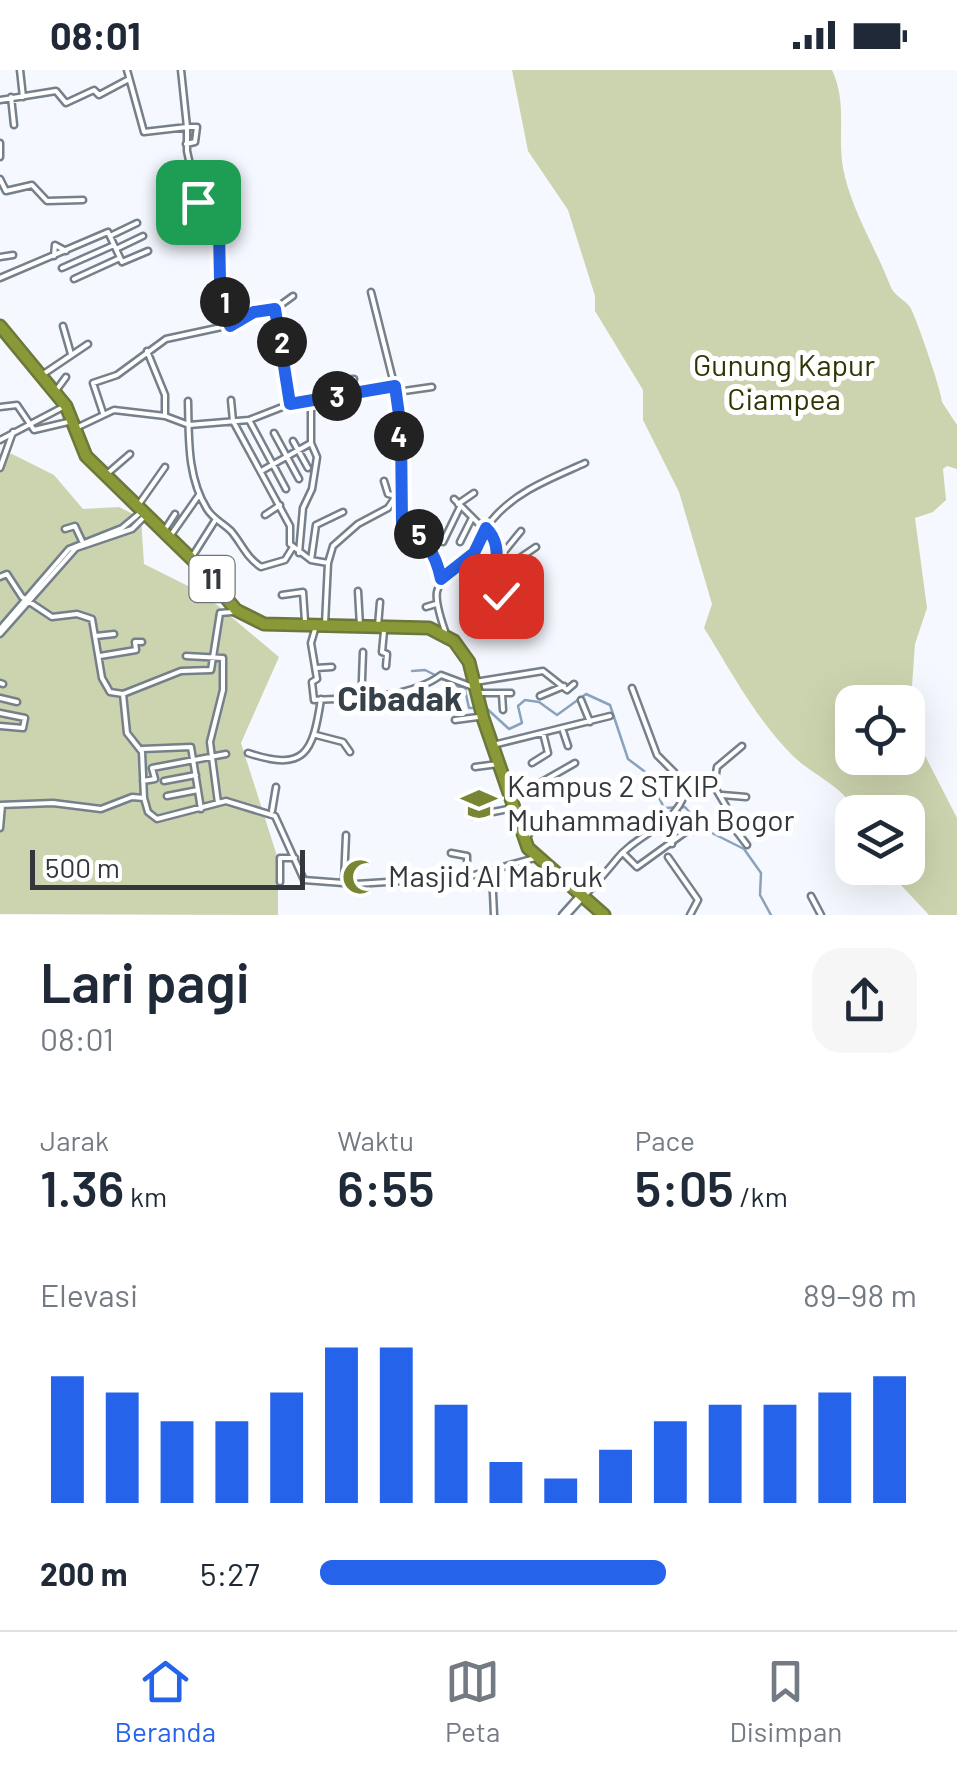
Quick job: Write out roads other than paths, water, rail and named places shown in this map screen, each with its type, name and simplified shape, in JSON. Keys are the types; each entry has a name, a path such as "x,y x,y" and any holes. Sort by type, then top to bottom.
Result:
{"highway":[{"name":"11","path":"0,326 66,406 86,456 191,559 236,610 264,624 430,628 446,634"},
{"path":"446,634 469,662 523,840 535,858 604,915"}],"street":[{"path":"20,70 23,97"},
{"path":"127,70 144,132 197,126 195,142 186,144"},
{"path":"181,70 186,144 200,210 219,231 220,280 230,326"},
{"path":"0,100 56,91 66,102 94,90 99,95 110,92 130,79"},
{"path":"12,97 14,125"},
{"path":"0,143 0,157"},
{"path":"0,179 6,191 32,185 47,201 83,200"},
{"path":"110,236 138,223"},
{"path":"0,278 108,232 122,262 148,251"},
{"path":"62,268 143,236"},
{"path":"54,256 55,245 66,251"},
{"path":"0,257 13,255"},
{"path":"74,279 120,258"},
{"path":"371,292 396,389 401,522 421,536 436,556 441,579 436,604 446,634"},
{"path":"103,413 92,384 117,375 174,336 230,326 254,312 275,309 293,296"},
{"path":"275,309 290,404"},
{"path":"63,326 70,354"},
{"path":"42,375 88,344"},
{"path":"147,351 165,395 165,416"},
{"path":"55,392 66,378"},
{"path":"345,395 343,380 354,378"},
{"path":"0,407 17,405 34,430 74,424 122,410 165,416 189,425 249,420 311,399 432,387"},
{"path":"298,552 303,508 312,490 317,457 311,444 311,399"},
{"path":"231,400 233,421 290,526 293,547 311,560 328,563"},
{"path":"188,401 188,449 199,495 216,519 232,532 245,556 261,568 285,560 293,547"},
{"path":"0,440 66,406"},
{"path":"249,420 286,489"},
{"path":"0,468 7,460 13,432"},
{"path":"274,433 298,479"},
{"path":"293,441 308,468"},
{"path":"262,470 311,444"},
{"path":"104,477 130,454"},
{"path":"441,579 474,553 486,528 529,489 586,463"},
{"path":"4,627 62,561 83,544 122,528 140,512 165,467"},
{"path":"384,482 388,494 396,496"},
{"path":"401,489 388,508 340,538 328,563 312,647 316,668 313,698 416,688 437,676 479,699 511,693"},
{"path":"443,542 457,504 474,492"},
{"path":"165,536 199,495"},
{"path":"457,504 504,549"},
{"path":"265,515 280,506"},
{"path":"311,560 316,525 343,512"},
{"path":"165,536 174,514"},
{"path":"460,542 472,518"},
{"path":"191,559 216,519"},
{"path":"65,528 75,526 83,544"},
{"path":"496,562 520,531"},
{"path":"410,544 421,536"},
{"path":"496,541 499,594 513,589"},
{"path":"524,612 508,566 536,547"},
{"path":"0,577 7,574 26,601 52,617 90,617 103,681 112,693 123,694 181,671 211,670 220,613 236,610"},
{"path":"358,592 360,626"},
{"path":"282,595 304,594 315,625"},
{"path":"380,602 386,666"},
{"path":"426,606 436,604"},
{"path":"96,636 114,634"},
{"path":"100,656 136,650 135,642 142,642"},
{"path":"361,707 363,652"},
{"path":"186,656 223,658 223,690 215,707 209,758 218,804"},
{"path":"316,668 332,667"},
{"path":"455,720 479,699 543,670 567,690 574,684"},
{"path":"540,696 564,686"},
{"path":"565,915 582,896 601,884 623,853 679,808 685,794 676,775 656,754 632,688"},
{"path":"123,694 128,733 142,749 144,798 153,818 229,802 271,813 282,824 302,880 467,877 535,858"},
{"path":"502,694 503,710"},
{"path":"0,698 17,702"},
{"path":"248,753 287,763 316,735 321,699"},
{"path":"580,700 590,722"},
{"path":"0,713 25,718 23,728 0,726"},
{"path":"494,746 610,716"},
{"path":"563,731 568,746"},
{"path":"532,763 548,753 543,733"},
{"path":"316,735 344,742 350,752"},
{"path":"142,749 190,746 201,809"},
{"path":"714,786 717,767 742,746"},
{"path":"143,781 154,780 152,768 226,754"},
{"path":"473,816 513,803 575,763"},
{"path":"475,766 502,764"},
{"path":"164,781 196,775"},
{"path":"685,794 714,786"},
{"path":"714,786 722,795 725,815 748,844"},
{"path":"271,813 276,787"},
{"path":"167,796 198,790"},
{"path":"722,795 746,797"},
{"path":"0,828 1,805 52,803 101,809 144,798"},
{"path":"623,853 635,867 692,830 679,808"},
{"path":"734,829 750,824"},
{"path":"659,825 672,844"},
{"path":"523,840 536,827"},
{"path":"344,881 346,835"},
{"path":"451,854 466,854 467,877"},
{"path":"668,857 698,900 690,915"},
{"path":"280,882 280,858 295,858"},
{"path":"492,870 494,915"},
{"path":"811,896 821,915"}],"waterway":[{"path":"412,671 425,670 465,690 469,708 476,708"},
{"path":"484,706 509,729 522,723 518,706 525,700 539,702 557,715 586,694 610,705 628,759 648,774 664,808 685,807 704,829 744,849 761,873 760,895 771,915"}],"place":[{"name":"Kampus 2 STKIP Muhammadiyah Bogor","path":"479,804"},
{"name":"Masjid Al Mabruk","path":"360,877"}],"district":[{"name":"Cibadak","path":"400,699"}],"park label":[{"name":"Gunung Kapur Ciampea","path":"784,383"}]}
